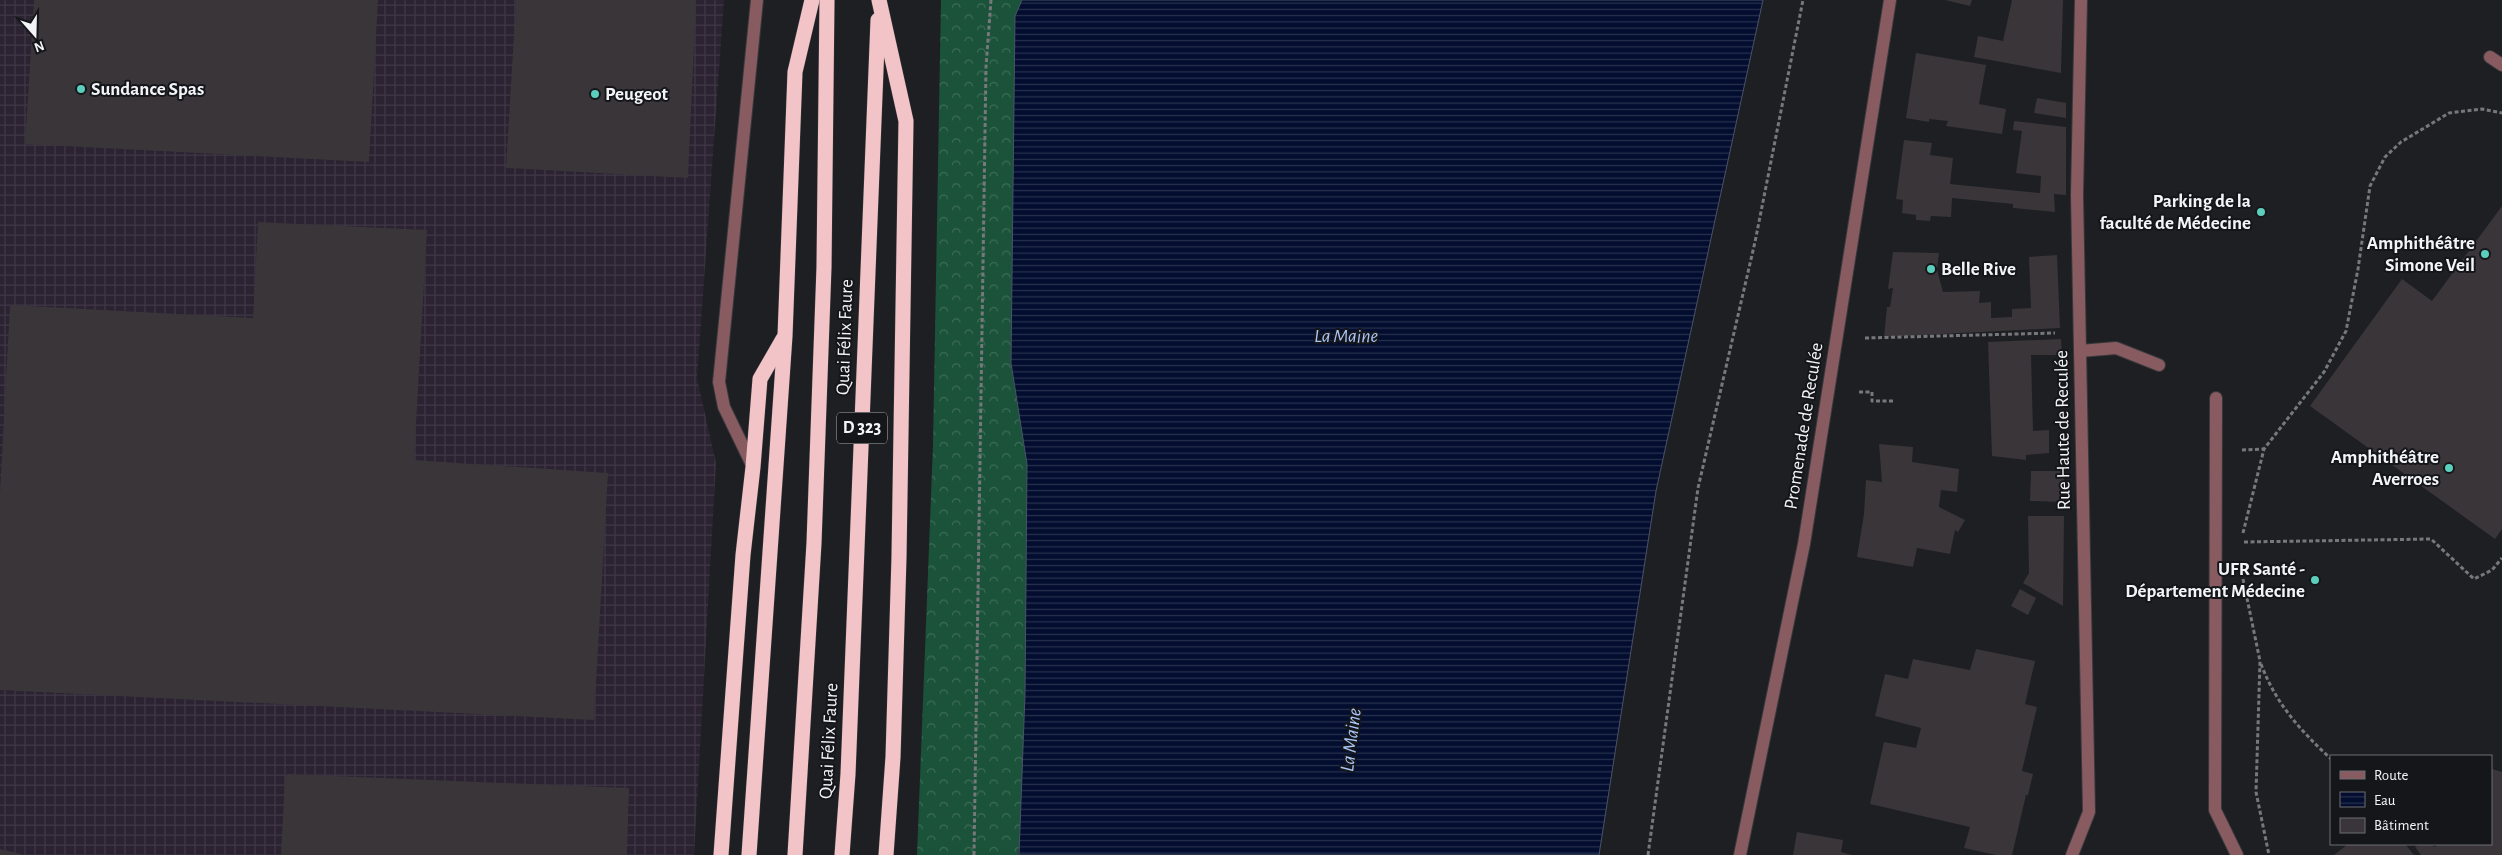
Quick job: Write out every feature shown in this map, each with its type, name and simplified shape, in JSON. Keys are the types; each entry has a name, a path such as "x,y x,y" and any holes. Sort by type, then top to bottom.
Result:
{"highway":[{"path":"749,855 776,498 786,336 795,72 812,0"},
{"name":"Quai Félix Faure","path":"795,855 814,543 824,267 827,0"},
{"path":"879,0 906,121 899,566 893,757 886,855"},
{"name":"Quai Félix Faure","path":"842,855 848,764 879,0"},
{"path":"721,855 742,555 753,467 760,379 786,336"}],"street":[{"path":"753,467 724,407 719,382 757,0"},
{"name":"Promenade de Reculée","path":"1740,855 1804,544 1890,0"},
{"name":"Rue Haute de Reculée","path":"2072,855 2090,812 2077,195 2081,0"},
{"path":"2490,56 2502,65"},
{"path":"2080,351 2116,348 2159,365"},
{"path":"2216,398 2216,810 2237,855"}],"path":[{"path":"974,855 986,77 991,0"},
{"path":"1648,855 1698,488 1755,242 1803,0"},
{"path":"2244,552 2243,531 2264,450 2324,372 2346,331 2358,269 2370,186 2385,157 2401,142 2449,112 2482,109 2502,113"},
{"path":"1865,338 2056,333"},
{"path":"1859,392 1872,392 1872,401 1893,401"},
{"path":"2244,542 2431,539 2474,579 2492,570 2502,558"},
{"path":"2243,571 2243,581 2260,661 2269,686 2297,727 2330,758"},
{"path":"2260,661 2256,792 2269,855"}],"shaded area":[{"path":"0,0 724,0 697,378 716,463 694,855 0,855"}],"green space":[{"path":"941,0 1021,0 1026,309 1039,635 1018,855 917,855 933,445"}],"water":[{"name":"La Maine","path":"1022,0 1763,0 1656,491 1599,855 1019,855 1025,694 1027,464 1011,363 1015,16"}],"building":[{"path":"34,0 378,0 369,162 25,144"},
{"path":"516,0 696,0 688,178 506,168"},
{"path":"1945,0 1972,0 1970,6"},
{"path":"2012,0 2063,0 2061,73 1974,57 1978,36 2003,41"},
{"path":"1916,53 1986,65 1979,104 2006,109 2002,134 1946,126 1948,121 1929,119 1929,122 1906,118"},
{"path":"2037,98 2066,103 2066,118 2034,113"},
{"path":"2014,121 2066,127 2066,195 2054,194 2055,212 2013,208 2013,204 1952,198 1951,217 1931,216 1930,221 1916,220 1916,215 1902,213 1903,200 1896,199 1904,140 1932,143 1930,155 1953,158 1950,184 2040,193 2041,176 2016,173 2022,131 2013,130"},
{"name":"Amphithéâtre Averroes","path":"2502,206 2502,529 2495,539 2310,406 2402,279 2432,301"},
{"path":"258,222 427,230 414,460 608,473 594,720 0,690 0,492 10,305 253,318"},
{"path":"1893,252 1939,253 1937,270 1943,292 1980,291 1979,303 1991,302 1991,318 2012,317 2012,309 2031,308 2029,257 2057,255 2060,328 1884,337 1887,307 1890,307 1893,288 1888,289"},
{"path":"2061,339 2062,355 2031,355 2033,431 2049,430 2049,453 2026,455 2026,460 1992,456 1988,342"},
{"path":"1879,444 1913,447 1912,462 1959,469 1957,492 1941,490 1939,507 1965,520 1958,532 1955,530 1950,554 1917,548 1913,567 1857,557 1864,514 1866,480 1882,482"},
{"path":"2031,471 2064,471 2064,502 2030,501"},
{"path":"2028,516 2064,516 2063,606 2023,583 2029,573"},
{"path":"2020,589 2036,598 2028,615 2011,606"},
{"path":"1976,649 2035,661 2025,704 2037,707 2022,771 2033,774 2028,795 2026,795 2012,855 1996,855 1964,848 1970,827 1870,804 1884,742 1916,748 1921,728 1875,716 1885,674 1908,679 1913,659 1970,670"},
{"path":"2492,769 2502,772 2502,855 2421,855 2415,847 2418,845 2433,845 2434,847 2437,845 2492,845"},
{"path":"285,774 629,788 627,855 281,855"},
{"path":"1797,832 1843,840 1841,852 1852,855 1793,855"},
{"path":"2347,845 2406,845 2414,855 2334,855"},
{"path":"0,849 21,854 21,855 0,855"}],"place":[{"name":"Sundance Spas","path":"81,89"},
{"name":"Peugeot","path":"595,94"},
{"name":"Parking de la faculté de Médecine","path":"2261,212"},
{"name":"Amphithéâtre Simone Veil","path":"2485,254"},
{"name":"Belle Rive","path":"1931,269"},
{"name":"Amphithéâtre Averroes","path":"2449,468"},
{"name":"UFR Santé - Département Médecine","path":"2315,580"}]}
